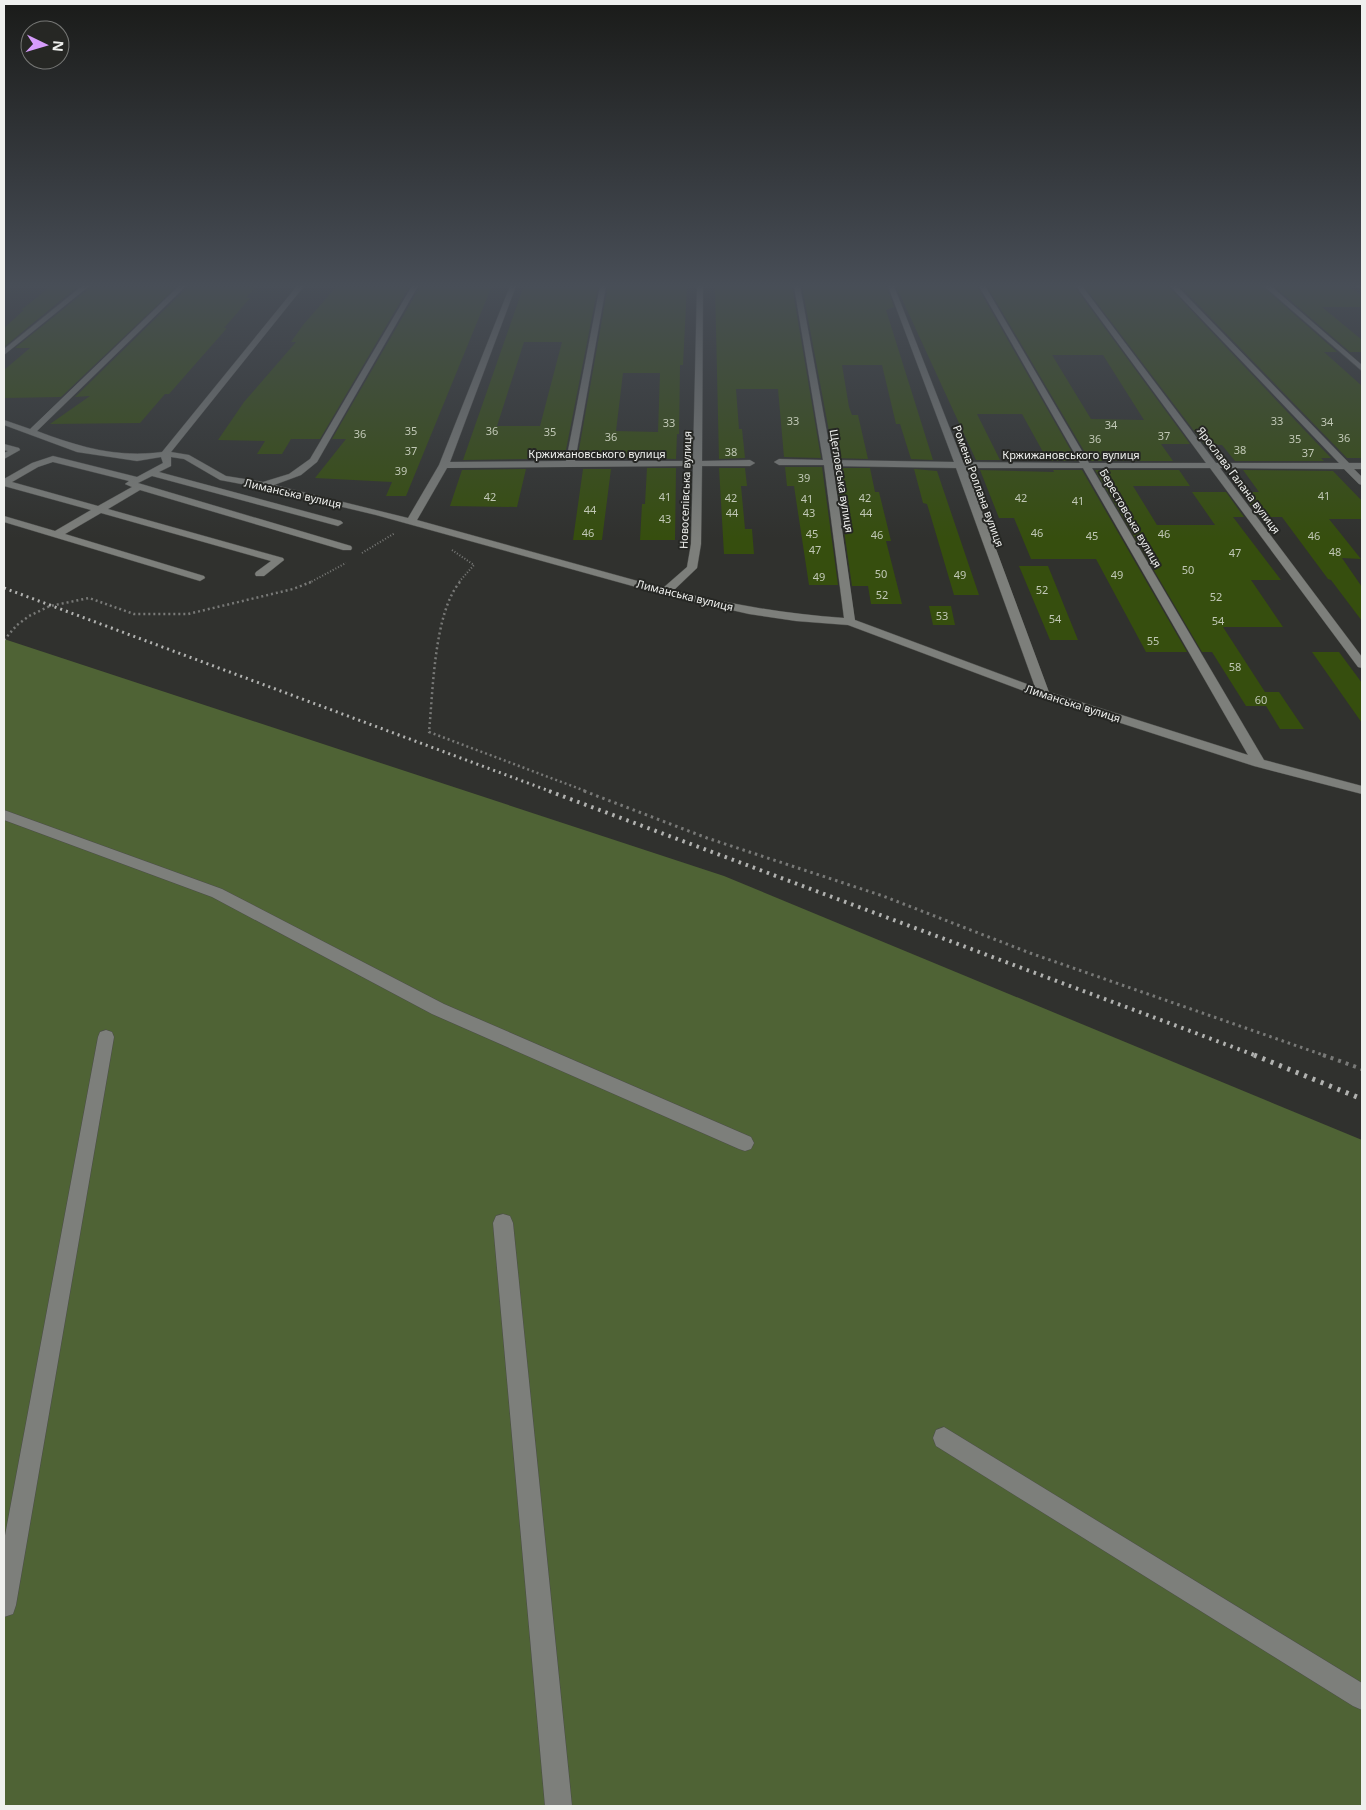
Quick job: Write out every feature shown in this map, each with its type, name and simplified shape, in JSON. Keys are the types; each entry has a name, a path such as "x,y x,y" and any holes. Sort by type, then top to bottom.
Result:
{"street":[{"path":"30,432 49,417 97,370"},
{"path":"56,535 100,510 152,473 168,464 165,454 233,370"},
{"path":"263,485 290,478 305,470 314,460 366,370"},
{"path":"411,522 444,465 480,370"},
{"path":"570,464 587,370"},
{"name":"Новоселівська вулиця","path":"665,592 692,568 696,544 699,370"},
{"name":"Щегловська вулиця","path":"812,370 828,462 850,622"},
{"name":"Ромена Роллана вулиця","path":"924,370 1044,694"},
{"name":"Берестовська вулиця","path":"1031,370 1259,763"},
{"name":"Ярослава Галана вулиця","path":"1143,370 1362,665"},
{"path":"1254,370 1362,482"},
{"name":"Лиманська вулиця","path":"4,422 77,449 138,458 165,454 186,457 223,478 263,485 411,522 665,592 749,611 796,618 850,622 1044,694 1259,763 1362,790"},
{"path":"4,447 16,450 4,456"},
{"path":"260,574 279,560 4,483 35,465 53,459 347,548"},
{"name":"Кржижановського вулиця","path":"779,462 960,465 1362,466"},
{"name":"Кржижановського вулиця","path":"444,465 750,463"},
{"path":"152,473 338,523"},
{"path":"4,520 200,578"},
{"path":"4,815 217,893 438,1009 745,1143"},
{"path":"4,1605 106,1037"},
{"path":"503,1223 559,1806"},
{"path":"944,1438 1362,1697"}],"path":[{"path":"450,549 474,565 452,591 437,643 429,732 706,838 883,896 1030,953 1362,1069"},
{"path":"4,640 30,616 50,606 89,598"},
{"path":"4,634 8,636"}],"green space":[{"path":"4,639 724,876 1362,1140 1362,1806 4,1806"}],"building":[{"path":"4,370 89,370 61,397 4,398"},
{"path":"102,370 190,370 169,394 165,394 140,423 50,424 90,396 75,397"},
{"path":"271,370 360,370 320,439 291,439 282,454 257,454 265,441 218,440 244,402"},
{"path":"372,370 457,370 406,496 386,496 392,482 315,478 346,439 332,439"},
{"path":"494,370 515,370 497,426 540,426 555,370 582,370 565,455 529,455 528,459 463,460"},
{"path":"593,370 680,370 679,434 677,434 676,459 612,457 612,459 585,459 585,455 578,455","holes":["623,373 660,373 658,432 616,431"]},
{"path":"717,370 806,370 821,458 784,457 778,389 736,389 739,429 742,429 745,458 719,459"},
{"path":"818,370 843,370 849,407 852,415 858,415 868,459 834,458"},
{"path":"883,370 905,370 933,460 911,459 900,424 896,424"},
{"path":"935,370 1025,370 1077,461 1048,461 1022,414 977,414 1000,460 976,460"},
{"path":"1037,370 1061,370 1091,419 1144,420 1113,370 1136,370 1190,444 1161,444 1173,461 1090,461"},
{"path":"1148,370 1248,370 1331,458 1321,458 1324,461 1235,461 1222,445 1204,444"},
{"path":"1262,370 1345,370 1362,386 1362,458 1347,458"},
{"path":"785,467 822,467 838,585 809,585 794,486 787,486"},
{"path":"647,468 676,468 675,540 640,540"},
{"path":"719,468 745,468 747,486 741,486 745,529 752,529 754,554 724,554"},
{"path":"835,468 870,468 875,492 879,492 891,541 886,541 902,604 871,604 868,586 852,586"},
{"path":"526,469 517,507 450,506 462,470"},
{"path":"583,469 611,469 602,540 573,540"},
{"path":"914,469 937,471 979,595 954,595 927,504 923,503"},
{"path":"980,470 1054,472 1053,470 1082,470 1187,652 1146,652 1096,559 1031,559 1014,518 999,518"},
{"path":"1095,470 1179,470 1190,486 1133,486 1157,525 1215,525 1192,492 1226,492 1244,517 1233,517 1281,580 1251,580 1283,627 1223,627 1265,692 1279,692 1304,729 1280,729 1266,706 1246,706 1212,652 1202,652"},
{"path":"1243,470 1333,471 1362,501 1362,519 1329,519 1361,559 1342,558 1362,587 1362,621 1282,517 1259,517 1241,492 1259,492"},
{"path":"1019,566 1048,566 1078,640 1050,640"},
{"path":"929,606 951,606 955,625 933,625"},
{"path":"1312,652 1339,652 1362,683 1362,723"}],"railway":[{"path":"4,588 552,792"},
{"path":"549,791 1257,1056"},
{"path":"1254,1055 1362,1099"}]}
